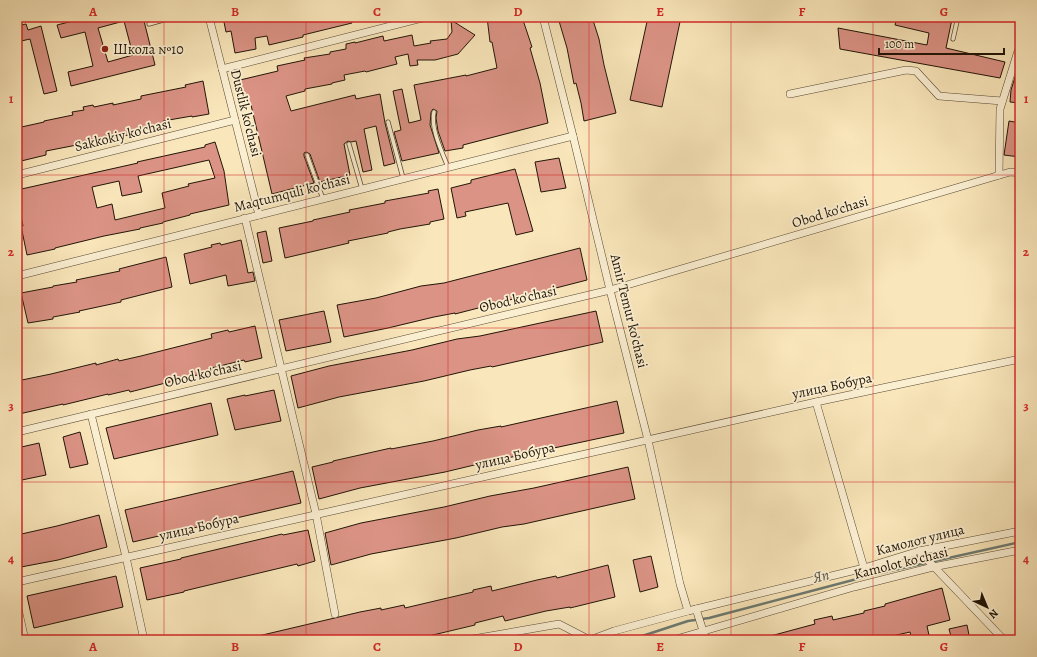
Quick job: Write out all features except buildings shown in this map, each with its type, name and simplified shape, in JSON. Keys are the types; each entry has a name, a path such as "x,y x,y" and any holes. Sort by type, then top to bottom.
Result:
{"street":[{"name":"Dustlik ko'chasi","path":"209,17 259,214"},
{"name":"Amir Temur ko'chasi","path":"543,17 648,440 680,584 688,611"},
{"path":"222,69 422,18"},
{"path":"999,175 1000,108 1018,51"},
{"path":"790,94 906,70 916,71 940,96 1002,101"},
{"name":"Sakkokiy ko'chasi","path":"17,175 235,120"},
{"name":"Maqtumquli ko'chasi","path":"17,276 573,136"},
{"name":"Obod ko'chasi","path":"17,432 610,290 999,175 1010,172 1020,174"},
{"path":"245,218 316,514 336,614"},
{"name":"улица Бобура","path":"17,582 816,402 1020,359"},
{"path":"816,402 864,568"},
{"path":"91,414 126,557 144,640"},
{"name":"Камолот улица","path":"688,611 697,612 864,568 1020,531"},
{"name":"Kamolot ko'chasi","path":"673,640 703,629 931,565 1020,550"},
{"path":"921,554 1004,640"},
{"path":"17,604 25,640"},
{"path":"467,640 559,624 590,640 688,611"},
{"path":"697,612 706,640"}],"lane":[{"path":"149,24 174,17"},
{"path":"953,39 958,17"},
{"path":"434,112 432,119 439,144 448,167"},
{"path":"388,122 403,178"},
{"path":"349,144 362,189"},
{"path":"307,155 323,199"}],"waterway":[{"name":"Яп","path":"630,640 688,621 709,618 872,575 1020,542"}],"place":[{"name":"Школа №10","path":"105,49"}]}
